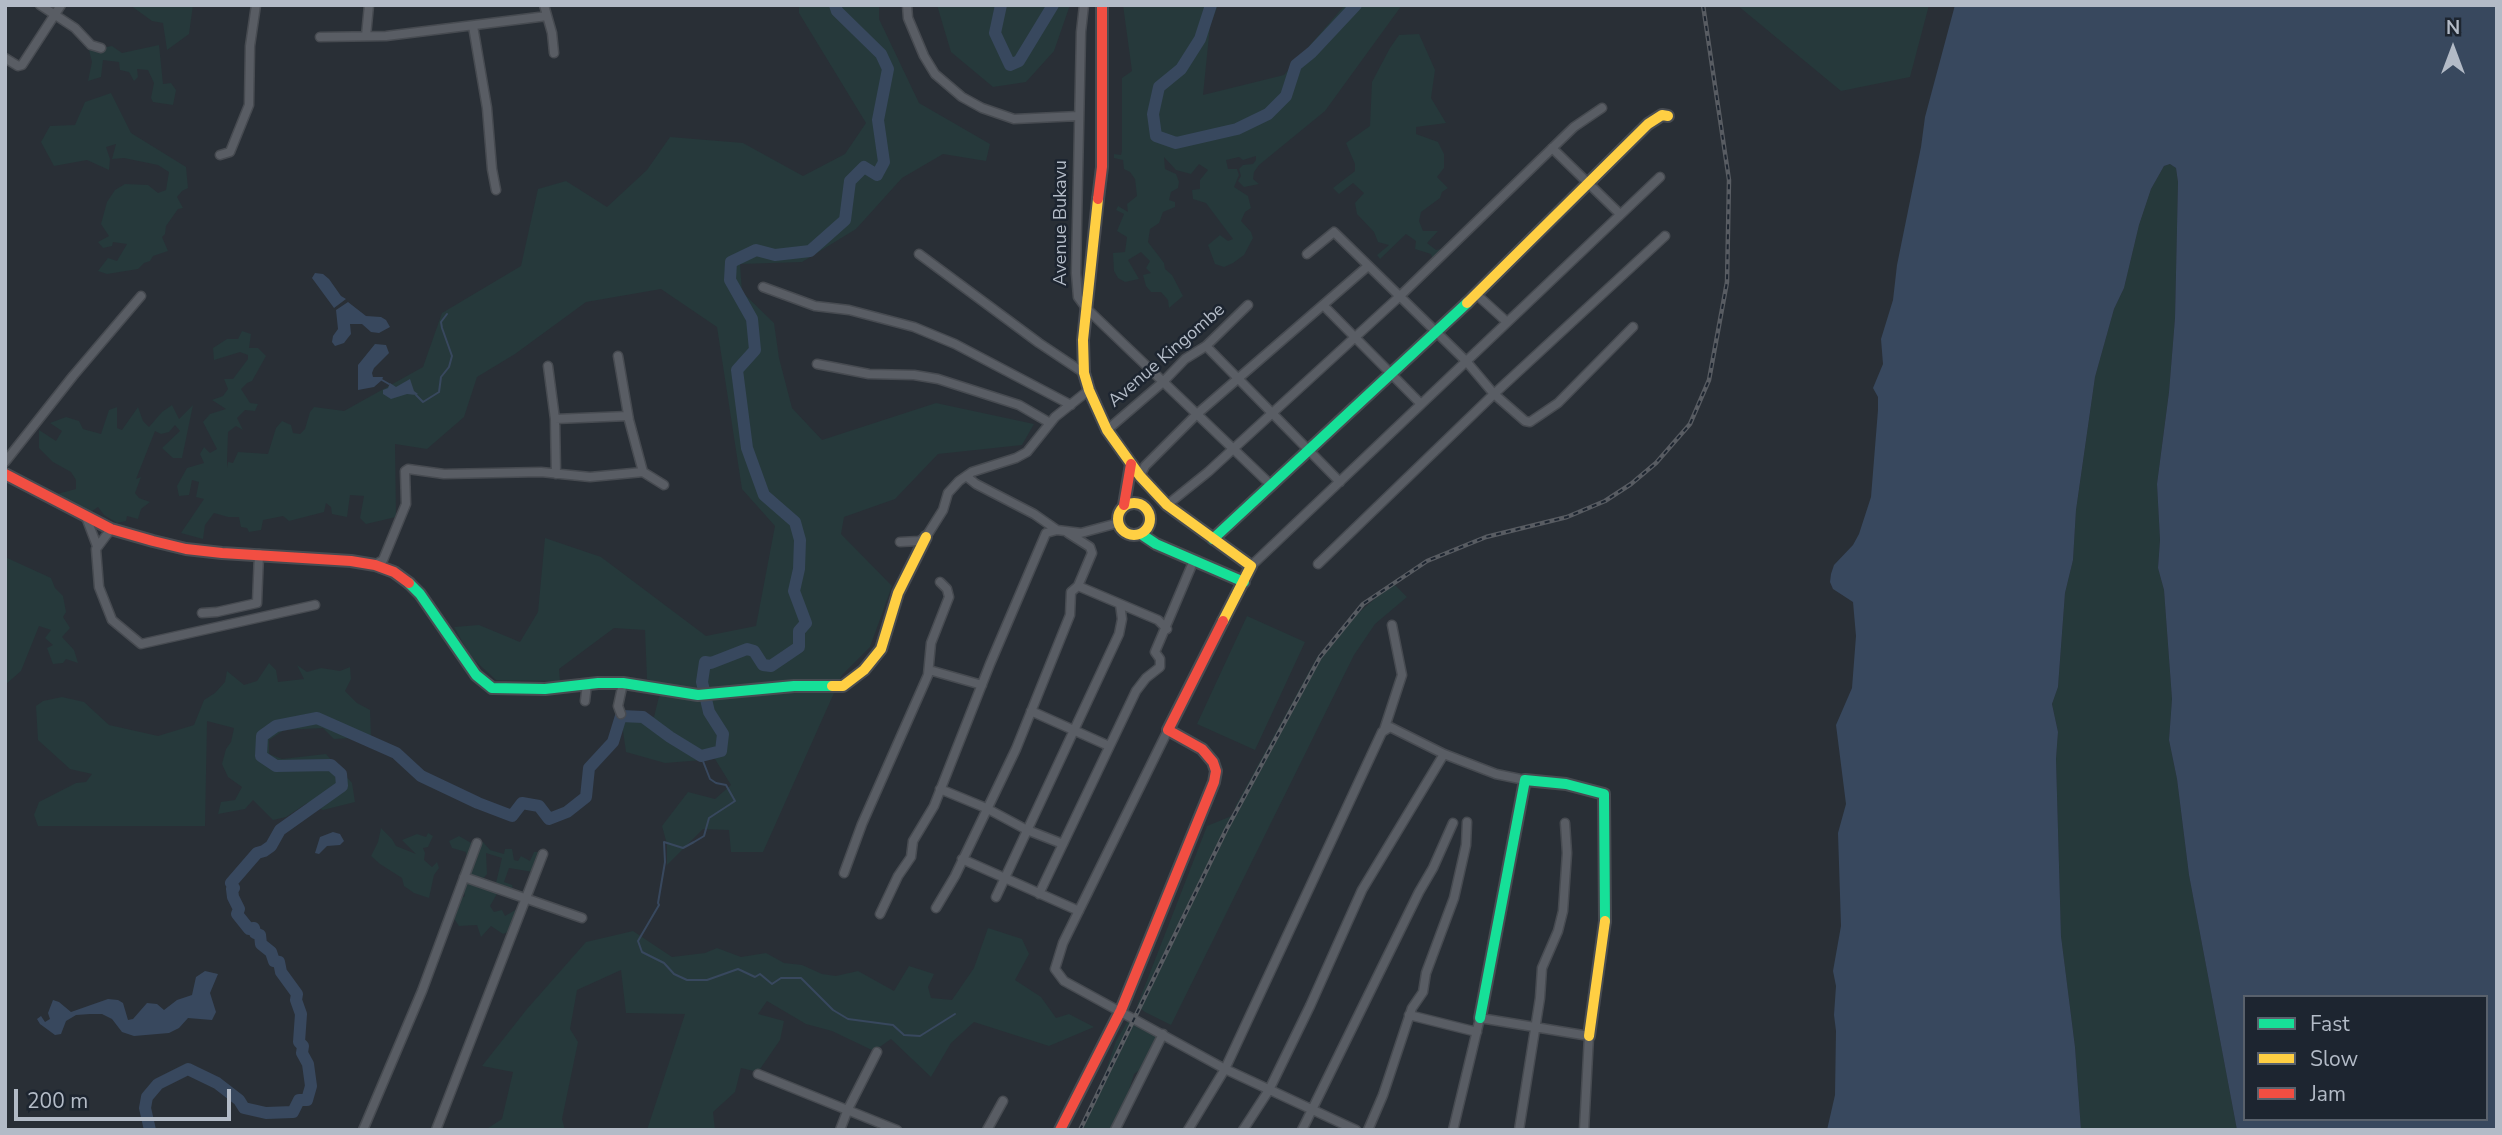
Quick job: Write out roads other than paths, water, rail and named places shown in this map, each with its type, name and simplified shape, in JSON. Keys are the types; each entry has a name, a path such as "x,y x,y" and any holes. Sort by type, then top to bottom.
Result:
{"street":[{"path":"40,5 75,28 91,45 101,48"},
{"path":"5,58 18,66 22,65 61,5"},
{"path":"220,155 230,152 249,105 250,46 256,5"},
{"path":"366,36 369,5"},
{"path":"544,5 554,52"},
{"path":"907,5 908,18 924,56 935,74 962,97 982,108 1014,119 1079,116"},
{"name":"Avenue Bukavu","path":"1084,5 1081,32 1077,292 1086,308 1272,485"},
{"path":"1102,5 1102,167 1083,340 1084,373 1107,430 1144,480 1167,505 1251,566"},
{"path":"320,37 386,36 547,16"},
{"path":"473,26 496,190"},
{"path":"1148,511 1167,505 1234,449 1400,296 1574,127 1602,108"},
{"path":"1213,539 1437,332 1648,124 1662,115 1668,116"},
{"path":"1552,148 1620,214"},
{"path":"1356,1130 1225,1069 1064,981 1055,969 1063,943 1251,566 1660,177"},
{"path":"1307,254 1333,231 1466,361 1511,411 1525,421 1530,422 1558,403 1633,327"},
{"path":"1318,564 1494,394 1664,236"},
{"path":"919,254 1084,373"},
{"path":"1141,534 1149,526 1144,466 1197,414 1368,266"},
{"path":"763,287 815,306 849,310 914,327 1017,374 1071,405"},
{"path":"1476,294 1507,323"},
{"path":"5,462 141,296"},
{"name":"Avenue Kingombe","path":"1107,430 1163,382 1185,359 1206,346 1248,305"},
{"path":"1324,306 1421,404"},
{"path":"1206,346 1340,482"},
{"path":"618,356 628,416 643,472"},
{"path":"817,364 869,374 914,375 938,379 1018,405 1050,423"},
{"path":"548,366 555,419 556,474"},
{"path":"5,474 111,529 186,549 375,565 394,572 410,583 439,619 476,675 492,688 545,690 587,684 623,683 698,695 794,686 843,685 853,679 881,649 898,593 943,510 948,493 967,476 1027,452 1050,423 1089,390"},
{"path":"555,419 628,416"},
{"path":"1124,506 1131,464"},
{"path":"375,565 383,560 406,504 406,470 444,474 541,472 590,477 643,472 664,485"},
{"path":"936,908 955,876 1016,749 1070,615 1071,592 1078,586 1092,550 1034,514 976,484 967,476"},
{"path":"1148,511 1135,502 1124,506 1119,511 1120,528 1127,534 1141,534 1156,544 1244,582"},
{"path":"86,517 97,546 99,587 112,620 141,644 315,605"},
{"path":"880,914 898,876 911,857 913,841 934,806 1046,533 1081,533 1118,523"},
{"path":"97,546 111,529"},
{"path":"900,542 919,541 926,537"},
{"path":"202,613 257,603 259,554"},
{"path":"1039,894 1137,689 1160,667 1160,659 1155,652 1194,560"},
{"path":"844,873 862,824 929,670 931,643 949,597 947,589 940,582"},
{"path":"1078,586 1158,620 1167,629"},
{"path":"996,897 1119,635 1122,619 1120,604"},
{"path":"1188,1130 1225,1069 1384,730 1402,675 1392,625"},
{"path":"929,670 982,685"},
{"path":"621,714 618,706 623,683"},
{"path":"585,701 587,684"},
{"path":"1031,711 1109,746"},
{"path":"1384,730 1390,727 1444,754 1496,774 1566,784 1604,793 1606,918 1589,1036 1584,1130"},
{"path":"1060,1130 1121,1010 1214,782 1216,771 1213,762 1202,749 1168,730"},
{"path":"1243,1130 1269,1090 1311,1006 1362,890 1444,754"},
{"path":"1452,1130 1480,1018 1525,780"},
{"path":"940,789 1063,844"},
{"path":"1368,1130 1384,1094 1409,1015 1423,992 1426,973 1454,898 1466,845 1467,822"},
{"path":"1519,1130 1540,998 1542,968 1558,931 1563,911 1567,853 1565,822"},
{"path":"1302,1130 1453,823"},
{"path":"363,1130 422,990 477,844"},
{"path":"436,1130 543,854"},
{"path":"962,859 1079,911"},
{"path":"464,877 582,918"},
{"path":"1409,1015 1477,1031"},
{"path":"1480,1018 1589,1036"},
{"path":"1115,1130 1163,1034"},
{"path":"840,1130 877,1052"},
{"path":"758,1074 891,1128"},
{"path":"987,1130 1003,1101"}],"water":[{"path":"1955,5 2497,5 2497,1130 2237,1130 2189,875 2177,779 2169,740 2172,699 2164,590 2158,568 2160,540 2157,484 2175,318 2178,182 2176,168 2170,164 2164,166 2151,189 2139,225 2124,288 2114,309 2095,377 2076,510 2073,560 2065,593 2058,687 2052,704 2058,732 2056,759 2061,936 2075,1047 2081,1130 1827,1130 1835,1095 1836,986 1833,971 1841,926 1838,833 1846,804 1836,725 1852,688 1856,636 1853,602 1833,589 1830,582 1834,565 1853,545 1859,534 1871,497 1878,410 1878,397 1873,388 1883,364 1881,339 1893,300 1897,265 1925,117"},
{"path":"315,273 323,274 329,279 346,299 334,308 312,278"},
{"path":"348,302 366,316 381,317 390,327 379,333 371,332 362,324 350,324 351,334 344,343 335,346 332,342 338,329 336,310"},
{"path":"375,344 386,345 389,353 372,373 373,377 383,377 382,380 374,387 358,390 358,365"},
{"path":"410,379 414,391 418,394 391,399 383,394 383,390 388,388 390,383 396,387"},
{"path":"333,832 340,834 344,841 340,845 327,846 319,854 315,853 320,837"},
{"path":"205,971 218,974 210,993 216,1012 212,1020 188,1018 179,1028 169,1033 134,1036 122,1032 112,1019 102,1014 90,1014 76,1015 66,1021 61,1034 55,1035 37,1019 41,1016 45,1022 50,1019 48,1013 53,1000 71,1012 108,999 123,1003 128,1020 133,1019 147,1003 157,1004 164,1010 177,1000 192,995 196,977"}],"waterway":[{"path":"150,1130 145,1108 147,1097 158,1084 188,1069 217,1083 239,1100 244,1108 266,1113 293,1112 299,1100 307,1100 311,1086 308,1064 302,1053 303,1046 299,1042 301,1014 296,1000 297,994 281,972 279,962 274,961 271,952 261,944 260,935 255,933 254,928 249,929 237,914 239,909 233,897 234,888 231,883 257,853 271,846 280,830 342,786 341,774 331,765 276,766 261,756 262,736 276,726 317,718 396,753 421,776 478,803 512,816 522,803 539,806 549,819 567,812 586,797 589,768 613,742 621,716 643,717 701,756 721,751 723,734 709,712 702,682 705,662 711,663 747,649 754,651 763,665 771,666 799,647 799,631 806,623 794,591 799,569 800,540 795,522 764,495 747,448 737,370 755,350 752,319 730,280 731,262 756,250 775,255 810,251 845,220 850,181 864,167 877,175 884,162 878,120 888,69 881,54 837,11 835,5"},
{"path":"1001,5 995,33 1010,65 1019,61 1053,5"},
{"path":"1211,5 1200,39 1181,69 1159,87 1153,114 1156,136 1176,143 1237,129 1268,114 1286,96 1296,65 1312,52 1356,5"},
{"path":"416,395 423,402 439,392 441,377 449,367 452,356 441,322 447,314"},
{"path":"382,380 389,384"},
{"path":"701,756 710,779 726,785 735,801 709,818 704,836 694,842 683,848 664,842 665,862 659,905 638,941 642,952 664,963 674,974 687,980 707,980 738,969 755,977 760,974 772,984 781,978 801,978 833,1010 848,1019 893,1025 904,1035 920,1036 955,1014"}],"railway":[{"path":"1080,1130 1226,830 1320,657 1363,604 1427,561 1486,537 1567,517 1605,501 1656,463 1690,424 1709,380 1727,282 1729,180 1703,5"}]}
